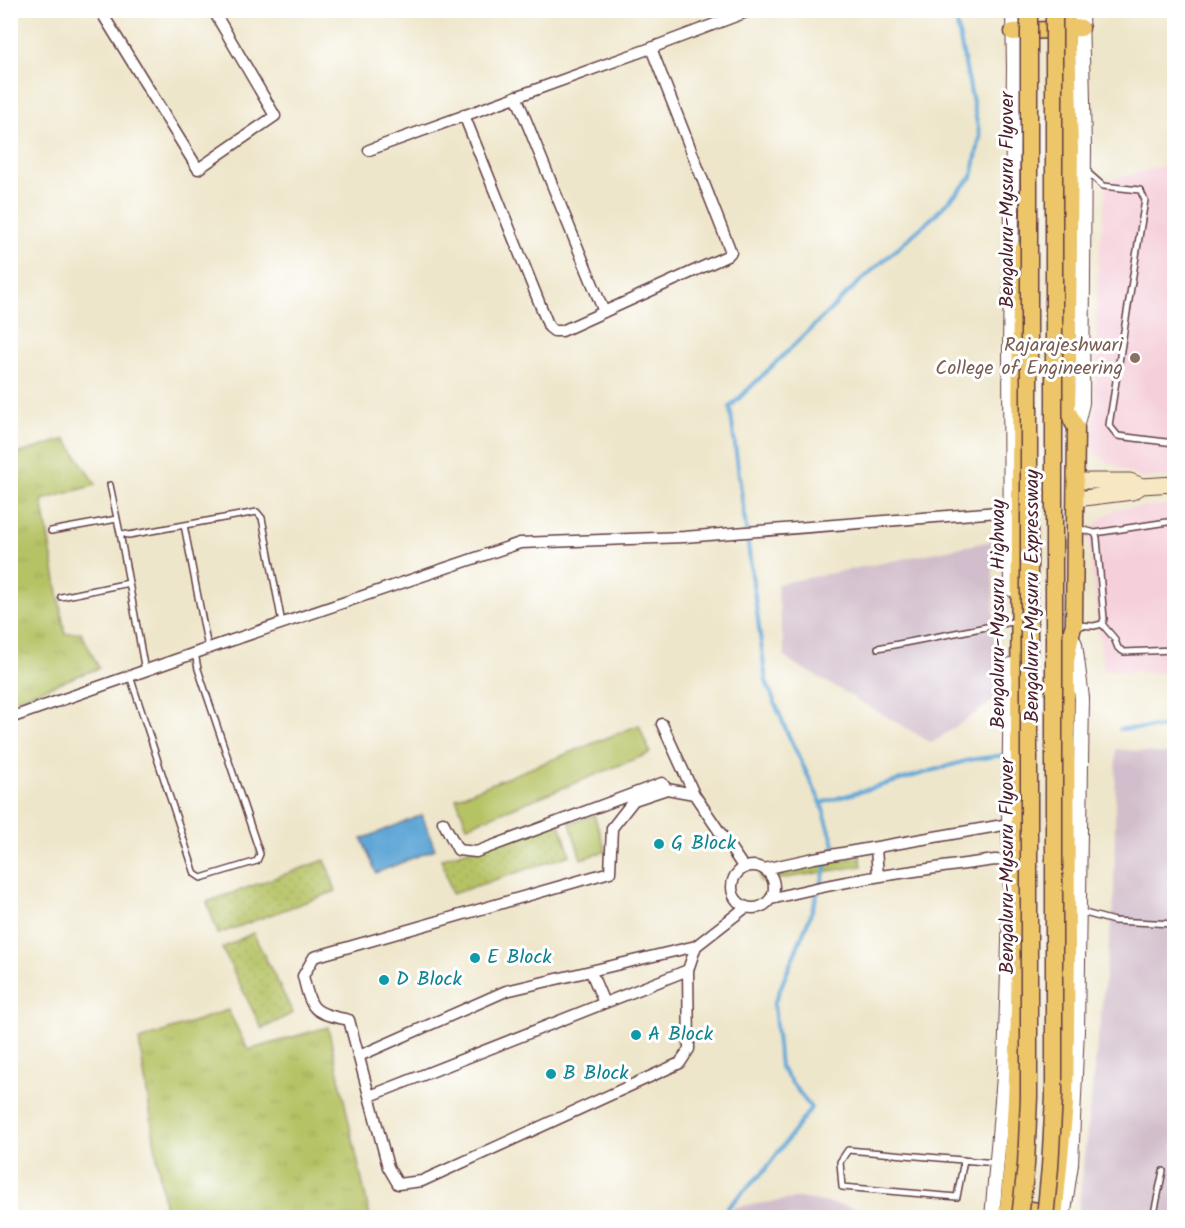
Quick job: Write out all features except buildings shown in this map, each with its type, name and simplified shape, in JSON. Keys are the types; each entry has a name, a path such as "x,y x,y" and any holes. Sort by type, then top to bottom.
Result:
{"highway":[{"name":"Bengaluru-Mysuru Highway","path":"1011,1214 1017,1066 1020,862 1017,32 1021,10"},
{"name":"Bengaluru-Mysuru Flyover","path":"1011,1214 1026,1165 1029,1097 1029,10"},
{"name":"Bengaluru-Mysuru Expressway","path":"1054,10 1054,1097 1050,1167 1054,1216"},
{"name":"Bengaluru-Mysuru Expressway","path":"1054,1216 1065,1105 1072,975 1066,662 1072,629 1076,428 1067,410 1077,149 1074,29 1066,10"},
{"path":"1017,32 1074,29"},
{"path":"1011,1214 1054,1216"}],"main road":[{"path":"1076,481 1130,481 1142,486 1174,484"},
{"path":"1076,499 1132,492 1142,486"}],"street":[{"path":"100,10 198,169 275,116 213,10"},
{"path":"369,150 752,10"},
{"path":"992,1218 1005,1065 1010,861 1012,621 1010,348 1017,32 1013,10"},
{"name":"Bengaluru-Mysuru Expressway","path":"1074,29 1081,10"},
{"path":"464,115 549,327 554,331 561,331 727,256 730,252 651,48"},
{"path":"516,96 604,312"},
{"name":"Bengaluru-Mysuru Expressway","path":"1076,428 1082,403 1084,169 1077,149"},
{"path":"10,718 208,648 520,543 696,537 1011,511"},
{"name":"Bengaluru-Mysuru Expressway","path":"1072,629 1082,698 1079,912 1072,975"},
{"path":"662,724 694,794 744,868"},
{"path":"442,822 458,850 476,852 662,783 667,789"},
{"path":"694,794 667,789 634,800 612,828 610,872 315,957 303,976 309,1002 320,1014 349,1020 388,1167 398,1184 422,1181 680,1063 689,1050 688,970 696,946"},
{"path":"764,869 1009,824"},
{"path":"876,848 879,876"},
{"path":"771,899 775,886 770,873 751,866 739,872 732,884 735,898 746,907 760,908 771,899 862,878 995,860 1010,861"},
{"path":"359,1056 506,991 696,946 746,907"},
{"path":"370,1096 688,970"},
{"path":"591,972 604,1003"}],"lane":[{"path":"1084,169 1103,186 1140,190 1145,201 1109,425 1118,436 1174,443"},
{"path":"110,485 145,671"},
{"path":"120,532 129,535 258,512 262,518 282,623"},
{"path":"51,531 117,519"},
{"path":"1075,528 1095,533 1174,521"},
{"path":"184,525 208,648"},
{"path":"1095,533 1104,612 1102,624"},
{"path":"62,597 129,583"},
{"path":"878,648 1012,621"},
{"path":"1072,629 1102,624"},
{"path":"1102,624 1114,638 1118,648 1124,652 1174,651"},
{"path":"130,676 195,874 201,878 256,861 260,854 198,669 195,653"},
{"path":"1079,912 1114,921 1174,924"},
{"path":"964,1160 957,1197 842,1187 840,1162 848,1150 964,1160 998,1163"},
{"path":"1153,1218 1163,1171"}],"shaded area":[{"name":"Rajarajeshwari College of Engineering","path":"1174,163 1174,476 1140,478 1093,454 1098,261 1107,181"},
{"path":"1174,504 1174,674 1103,670 1088,534 1097,523 1115,509"},
{"path":"992,541 996,699 932,743 785,658 777,584"},
{"path":"1116,749 1174,755 1174,1217 1077,1218 1114,900"},
{"path":"799,1198 909,1217 728,1217 735,1207"}],"green space":[{"path":"66,439 96,485 42,500 65,634 81,632 99,668 11,701 11,456"},
{"path":"639,725 650,753 467,826 456,798"},
{"path":"594,815 606,851 581,859 570,823"},
{"path":"559,821 570,855 452,894 441,859"},
{"path":"860,857 862,866 760,882 759,873"},
{"path":"325,860 336,891 218,934 207,902"},
{"path":"253,933 293,1013 262,1029 222,948"},
{"path":"228,1010 248,1050 328,1027 370,1217 166,1217 139,1040"}],"water":[{"path":"422,815 435,849 376,873 362,839"}],"waterway":[{"path":"717,1218 765,1170 811,1108 780,1067 774,1004 810,916 834,844 821,803 786,730 766,681 730,407 856,285 934,216 972,177 980,137 954,10"},
{"path":"1120,729 1174,727"},
{"path":"821,803 969,760 1004,755"}],"place":[{"name":"Rajarajeshwari College of Engineering","path":"1135,358"},
{"name":"G Block","path":"659,844"},
{"name":"E Block","path":"475,958"},
{"name":"D Block","path":"384,980"},
{"name":"A Block","path":"636,1035"},
{"name":"B Block","path":"551,1074"}]}
